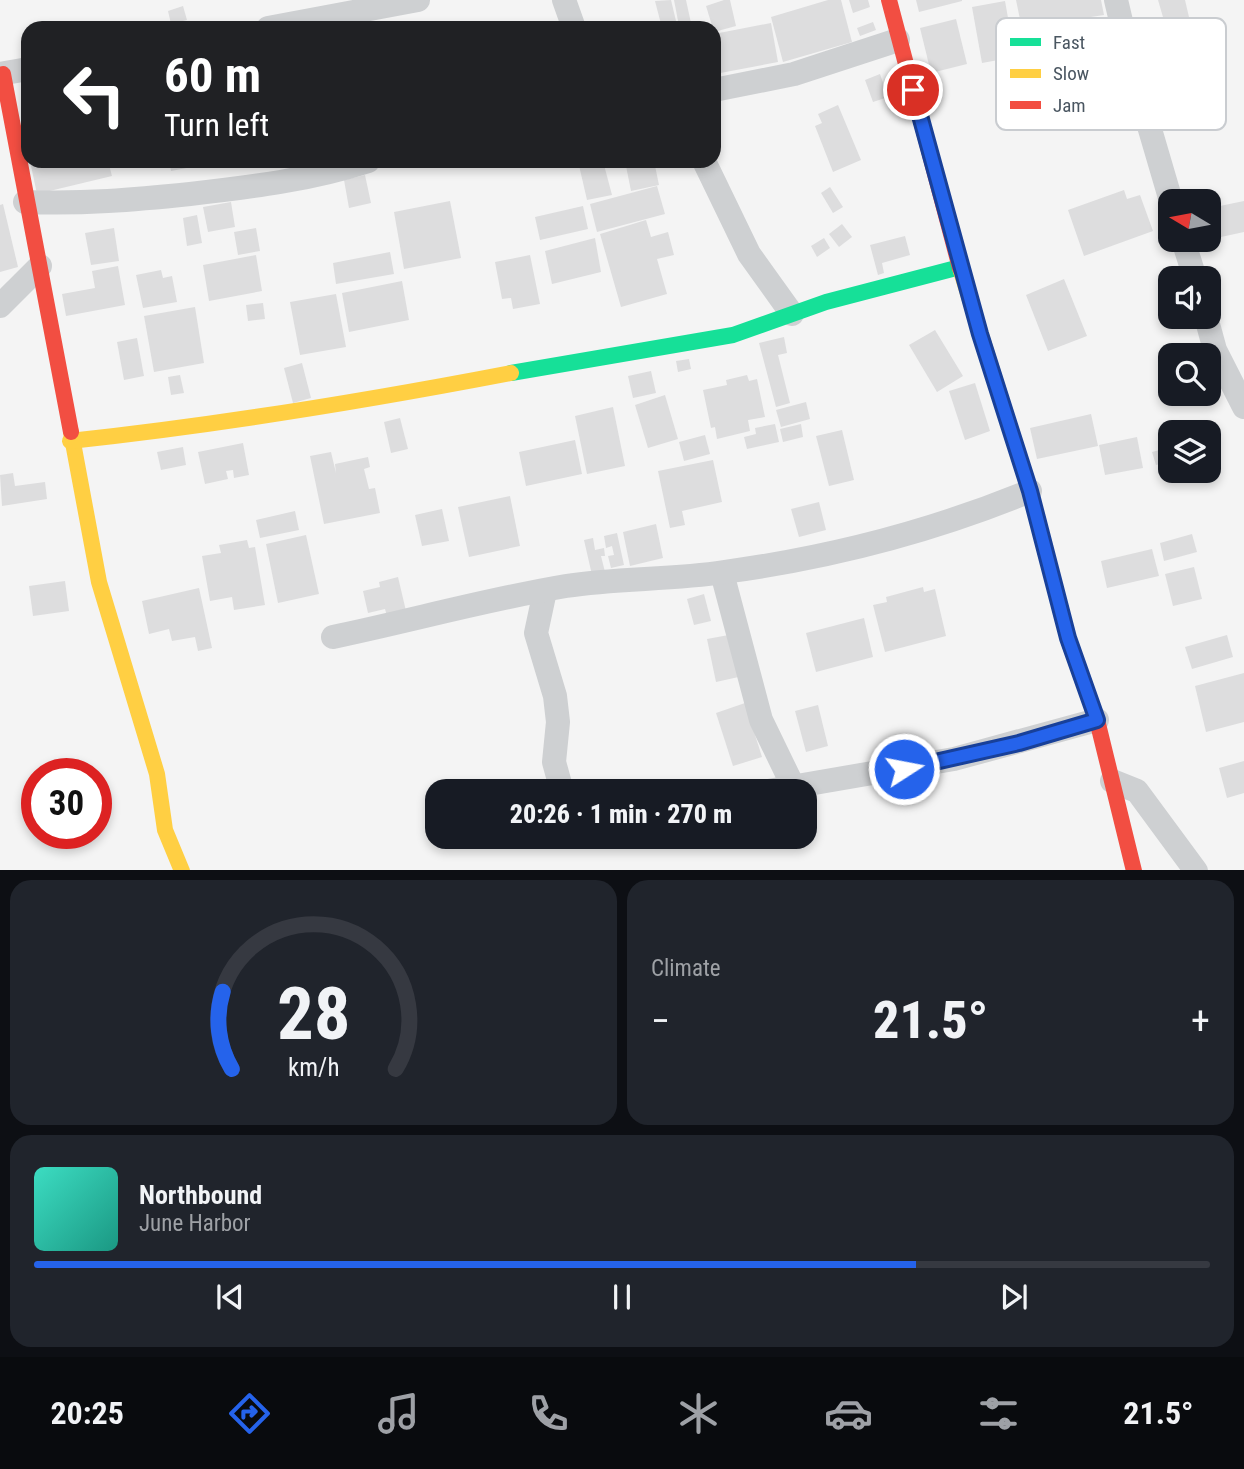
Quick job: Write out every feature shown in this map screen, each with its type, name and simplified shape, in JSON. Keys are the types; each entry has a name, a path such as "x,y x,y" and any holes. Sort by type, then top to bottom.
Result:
{"street":[{"path":"306,21 418,0"},
{"path":"564,0 572,21"},
{"path":"889,0 961,267 1030,491 1068,638 1097,720 1134,870"},
{"path":"1116,0 1120,18"},
{"path":"721,89 794,74 898,40"},
{"path":"21,70 1,74 40,266 70,441 99,582 157,774 165,830 182,870"},
{"path":"1150,130 1167,189"},
{"path":"25,202 88,204 225,190 320,177 347,168"},
{"path":"707,168 749,254 792,314"},
{"path":"0,306 40,266"},
{"path":"70,441 184,429 347,404 587,358 733,335 792,314 961,267"},
{"path":"1209,329 1215,350 1244,407"},
{"path":"333,638 566,586 722,573 908,534 979,512 1030,491"},
{"path":"722,573 761,720 790,779"},
{"path":"545,591 536,633 555,696 558,722 554,762 559,779"},
{"path":"817,782 954,759 1097,720"},
{"path":"1112,781 1137,790 1196,870"}],"building":[{"path":"671,0 676,21 660,21 655,1"},
{"path":"674,0 686,0 691,21 678,21"},
{"path":"730,0 736,26 721,30 721,21 711,21 706,6"},
{"path":"828,0 841,0 852,42 783,62 771,17"},
{"path":"849,0 868,0 870,7 853,13"},
{"path":"916,0 962,0 962,1 919,12"},
{"path":"1016,0 1101,0 1104,15 1091,18 1020,18"},
{"path":"1158,0 1185,0 1189,17 1163,18"},
{"path":"1005,1 1008,18 996,18 996,60 982,63 972,7"},
{"path":"183,6 187,20 170,21 168,11"},
{"path":"956,19 967,64 931,73 920,28"},
{"path":"873,22 876,30 860,36 857,28"},
{"path":"771,23 778,62 721,73 721,33"},
{"path":"880,74 888,97 873,102 865,80"},
{"path":"838,105 861,160 833,172 815,126 822,123 818,114"},
{"path":"31,168 110,168 112,176 37,194"},
{"path":"580,168 605,168 612,195 587,200"},
{"path":"626,168 655,168 659,185 631,191"},
{"path":"365,175 371,203 349,208 344,180"},
{"path":"657,186 665,214 597,232 590,204"},
{"path":"830,187 843,207 833,213 821,193"},
{"path":"1124,190 1127,199 1140,195 1153,231 1084,256 1068,210"},
{"path":"450,201 461,258 404,269 394,212"},
{"path":"1244,201 1244,232 1222,237 1222,206"},
{"path":"231,202 235,227 208,232 203,207"},
{"path":"3,204 18,267 0,272 0,205"},
{"path":"583,206 588,229 540,240 535,217"},
{"path":"197,215 202,243 187,246 183,218"},
{"path":"646,220 651,237 668,232 674,255 657,259 667,294 621,307 600,234"},
{"path":"842,224 852,237 839,247 829,234"},
{"path":"114,228 119,261 91,265 85,233"},
{"path":"256,228 260,251 238,255 234,232"},
{"path":"905,236 910,255 882,263 884,273 878,275 870,245"},
{"path":"595,238 601,272 552,284 545,251"},
{"path":"824,238 830,248 817,257 811,246"},
{"path":"390,252 394,274 336,284 333,263"},
{"path":"256,255 262,291 209,301 203,265"},
{"path":"530,255 540,304 513,309 511,298 502,299 495,262"},
{"path":"118,266 125,305 66,316 62,294 95,288 92,271"},
{"path":"161,270 163,278 172,276 177,302 143,308 136,275"},
{"path":"1064,279 1087,336 1048,351 1026,295"},
{"path":"402,281 409,320 349,332 342,293"},
{"path":"336,294 346,347 300,355 290,302"},
{"path":"263,303 265,319 248,321 246,305"},
{"path":"195,307 204,363 154,372 144,316"},
{"path":"935,330 963,376 937,392 909,345"},
{"path":"784,337 787,353 778,355 790,403 776,407 759,343"},
{"path":"137,338 144,376 124,380 117,342"},
{"path":"689,359 691,369 678,372 676,361"},
{"path":"302,363 311,398 293,403 284,368"},
{"path":"651,371 656,393 633,398 628,376"},
{"path":"180,375 184,393 171,395 168,377"},
{"path":"747,375 749,381 757,379 765,417 748,420 750,431 717,439 715,427 711,428 703,390 727,385 726,380"},
{"path":"975,383 990,431 965,440 949,391"},
{"path":"665,395 678,439 648,448 635,405"},
{"path":"806,402 810,419 781,427 776,410"},
{"path":"613,407 625,466 587,474 575,416"},
{"path":"1091,414 1098,446 1037,459 1030,428"},
{"path":"400,418 408,449 391,453 384,422"},
{"path":"775,424 779,442 747,449 744,437 756,434 755,428"},
{"path":"801,424 803,437 783,442 780,429"},
{"path":"842,430 854,480 829,486 816,436"},
{"path":"705,435 710,454 684,461 679,442"},
{"path":"1137,437 1143,468 1105,475 1099,445"},
{"path":"575,440 582,474 526,486 519,452"},
{"path":"243,443 249,475 234,478 233,470 226,471 228,479 205,484 198,452"},
{"path":"183,447 186,465 161,470 157,452"},
{"path":"1158,450 1158,464 1156,465 1152,452"},
{"path":"331,452 336,473 335,464 368,457 370,467 364,469 369,489 375,488 380,513 324,524 310,456"},
{"path":"713,460 722,502 682,511 685,525 670,528 658,471"},
{"path":"13,473 15,486 45,482 47,499 2,506 0,475"},
{"path":"510,496 520,546 469,557 458,507"},
{"path":"819,502 826,530 799,537 791,509"},
{"path":"442,509 449,541 422,546 415,515"},
{"path":"295,511 299,530 260,538 256,520"},
{"path":"656,524 663,558 630,566 623,532"},
{"path":"617,533 624,565 611,568 608,556 614,555 612,546 606,548 604,536"},
{"path":"1192,534 1197,552 1164,561 1160,543"},
{"path":"306,535 319,594 278,603 266,544"},
{"path":"593,538 595,550 604,548 605,556 601,556 605,572 592,575 584,540"},
{"path":"247,540 249,548 255,547 265,605 234,610 232,597 210,601 202,556 221,553 219,545"},
{"path":"1152,549 1159,576 1107,588 1101,561"},
{"path":"1194,567 1202,599 1173,606 1165,574"},
{"path":"398,577 406,611 387,616 385,609 368,613 363,591 380,587 379,582"},
{"path":"65,581 69,611 33,616 29,586"},
{"path":"923,587 924,592 935,589 946,636 885,652 873,605 887,602 886,597"},
{"path":"199,588 212,648 198,651 195,637 172,641 169,629 149,634 142,601"},
{"path":"704,594 711,621 694,625 687,599"},
{"path":"864,618 873,657 816,672 806,633"},
{"path":"734,634 743,676 716,682 707,639"},
{"path":"1227,635 1233,657 1192,669 1185,647"},
{"path":"1244,673 1244,722 1206,732 1195,686"},
{"path":"745,703 762,757 733,766 716,713"},
{"path":"818,705 828,746 806,752 795,711"},
{"path":"1244,761 1244,793 1227,798 1219,768"}],"traffic: fast":[{"path":"511,373 733,335 826,302 960,267"}],"traffic: slow":[{"path":"960,268 1030,491 1068,639"},
{"path":"70,441 292,412 511,373"},
{"path":"71,432 99,582 157,774 165,830 182,870"}],"traffic: jam":[{"path":"889,0 960,268"},
{"path":"3,74 71,432"},
{"path":"1068,639 1097,720 1134,870"}],"route":[{"path":"904,769 1019,743 1097,720 1068,638 1030,491 993,379 934,174 913,90"}]}
